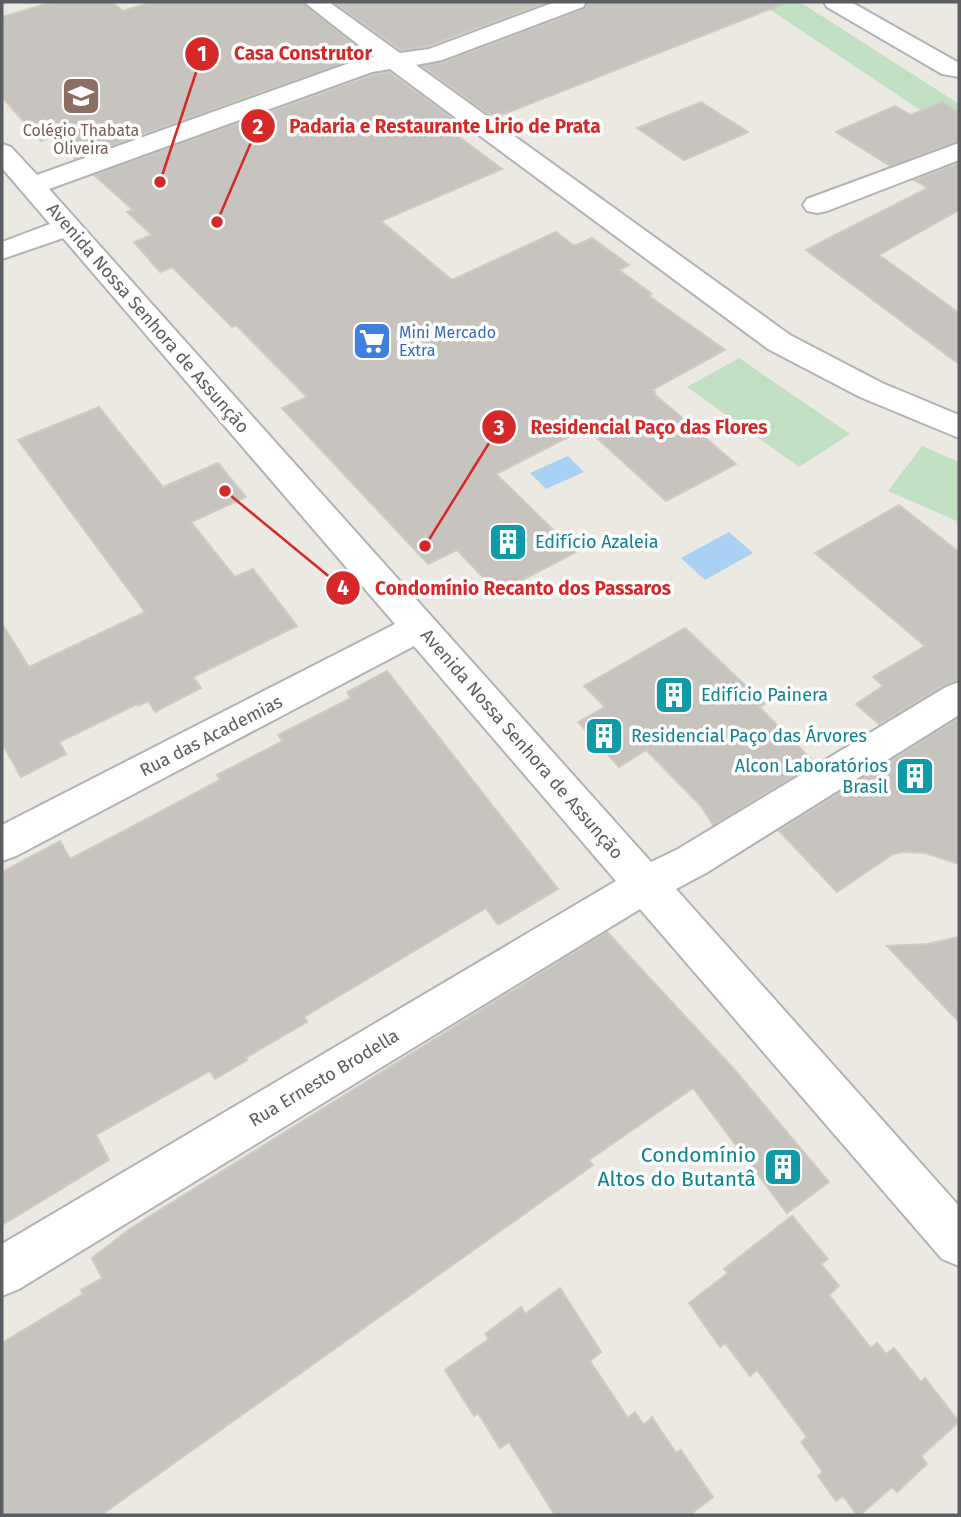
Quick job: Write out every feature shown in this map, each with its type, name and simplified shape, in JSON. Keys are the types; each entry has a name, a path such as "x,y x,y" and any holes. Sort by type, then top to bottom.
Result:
{"street":[{"path":"315,2 779,342 871,390 959,427"},
{"path":"32,186 367,65 435,55 575,2"},
{"path":"835,2 956,72"},
{"path":"817,205 959,151"},
{"name":"Avenida Nossa Senhora de Assunção","path":"2,152 959,1242"},
{"path":"2,251 68,227"},
{"name":"Rua das Academias","path":"2,844 420,628"},
{"name":"Rua Ernesto Brodella","path":"2,1272 646,884 692,861 959,697"}],"green space":[{"path":"788,2 800,2 959,104 959,136 769,9"},
{"path":"739,358 850,434 799,467 687,387"},
{"path":"922,446 959,462 959,522 888,491"}],"water":[{"path":"568,456 584,472 546,489 530,473"},
{"path":"729,532 753,553 705,580 681,558"}],"building":[{"path":"53,2 112,2 123,11 151,2 302,2 368,55 75,158 56,141 49,138 41,141 2,97 2,17"},
{"path":"333,2 548,2 428,46 401,50"},
{"path":"589,2 783,4 494,118 422,66 443,62 584,9"},
{"path":"389,72 466,128 454,133 502,169 381,221 452,280 556,232 574,246 592,238 629,265 619,270 652,294 649,296 725,350 652,390 736,464 666,501 586,428 496,474 576,552 498,593 457,550 428,564 282,408 307,397 236,325 232,327 172,267 160,272 134,242 152,235 127,212 133,210 94,175 373,75"},
{"path":"701,102 748,132 684,160 637,128"},
{"path":"943,102 959,113 959,141 890,166 836,132 895,106 911,115"},
{"path":"959,163 959,210 879,255 959,313 959,364 806,250 928,188 914,180"},
{"path":"99,407 163,487 218,463 246,497 191,522 235,577 253,569 297,626 193,677 201,688 155,712 148,701 138,706 137,704 59,742 66,754 21,777 2,743 2,624 29,667 145,612 18,440"},
{"path":"899,505 959,552 959,680 945,685 879,724 856,704 883,686 873,677 925,646 815,553"},
{"path":"685,628 765,704 759,707 815,763 713,825 701,806 646,750 619,767 578,722 605,707 584,686"},
{"path":"387,671 558,889 498,925 486,908 304,1017 307,1022 215,1079 210,1071 96,1135 109,1160 2,1225 2,872 60,841 70,859 143,821 220,780 217,775 283,741 278,735 351,698 347,692"},
{"name":"Alcon Laboratórios Brasil","path":"959,718 959,864 926,853 893,854 837,892 779,831"},
{"path":"607,932 733,1068 829,1182 787,1213 693,1088 589,1160 593,1165 101,1515 2,1515 2,1343 83,1294 81,1290 102,1278 92,1258 131,1228"},
{"path":"959,937 959,1022 887,946 928,944"},
{"path":"792,1216 828,1259 821,1264 839,1286 829,1295 871,1348 877,1343 886,1354 894,1348 921,1382 925,1378 959,1422 921,1456 927,1464 897,1492 892,1487 860,1515 857,1515 843,1496 836,1501 818,1476 823,1472 801,1442 807,1437 757,1370 750,1376 725,1343 720,1347 689,1303 728,1273 724,1269"},
{"path":"560,1288 601,1352 590,1361 628,1418 635,1412 644,1425 652,1417 676,1453 681,1450 713,1497 690,1515 555,1515 509,1442 500,1448 478,1413 474,1416 445,1370 489,1339 485,1334 521,1307 525,1314"}],"place":[{"name":"Colégio Thabata Oliveira","path":"81,96"},
{"name":"Casa Construtor","path":"160,182"},
{"name":"Padaria e Restaurante Lirio de Prata","path":"217,222"},
{"name":"Mini Mercado Extra","path":"372,341"},
{"name":"Condomínio Recanto dos Passaros","path":"225,491"},
{"name":"Edifício Azaleia","path":"508,542"},
{"name":"Residencial Paço das Flores","path":"425,546"},
{"name":"Edifício Painera","path":"674,695"},
{"name":"Residencial Paço das Árvores","path":"604,736"},
{"name":"Alcon Laboratórios Brasil","path":"915,776"},
{"name":"Condomínio Altos do Butantâ","path":"783,1167"}]}
